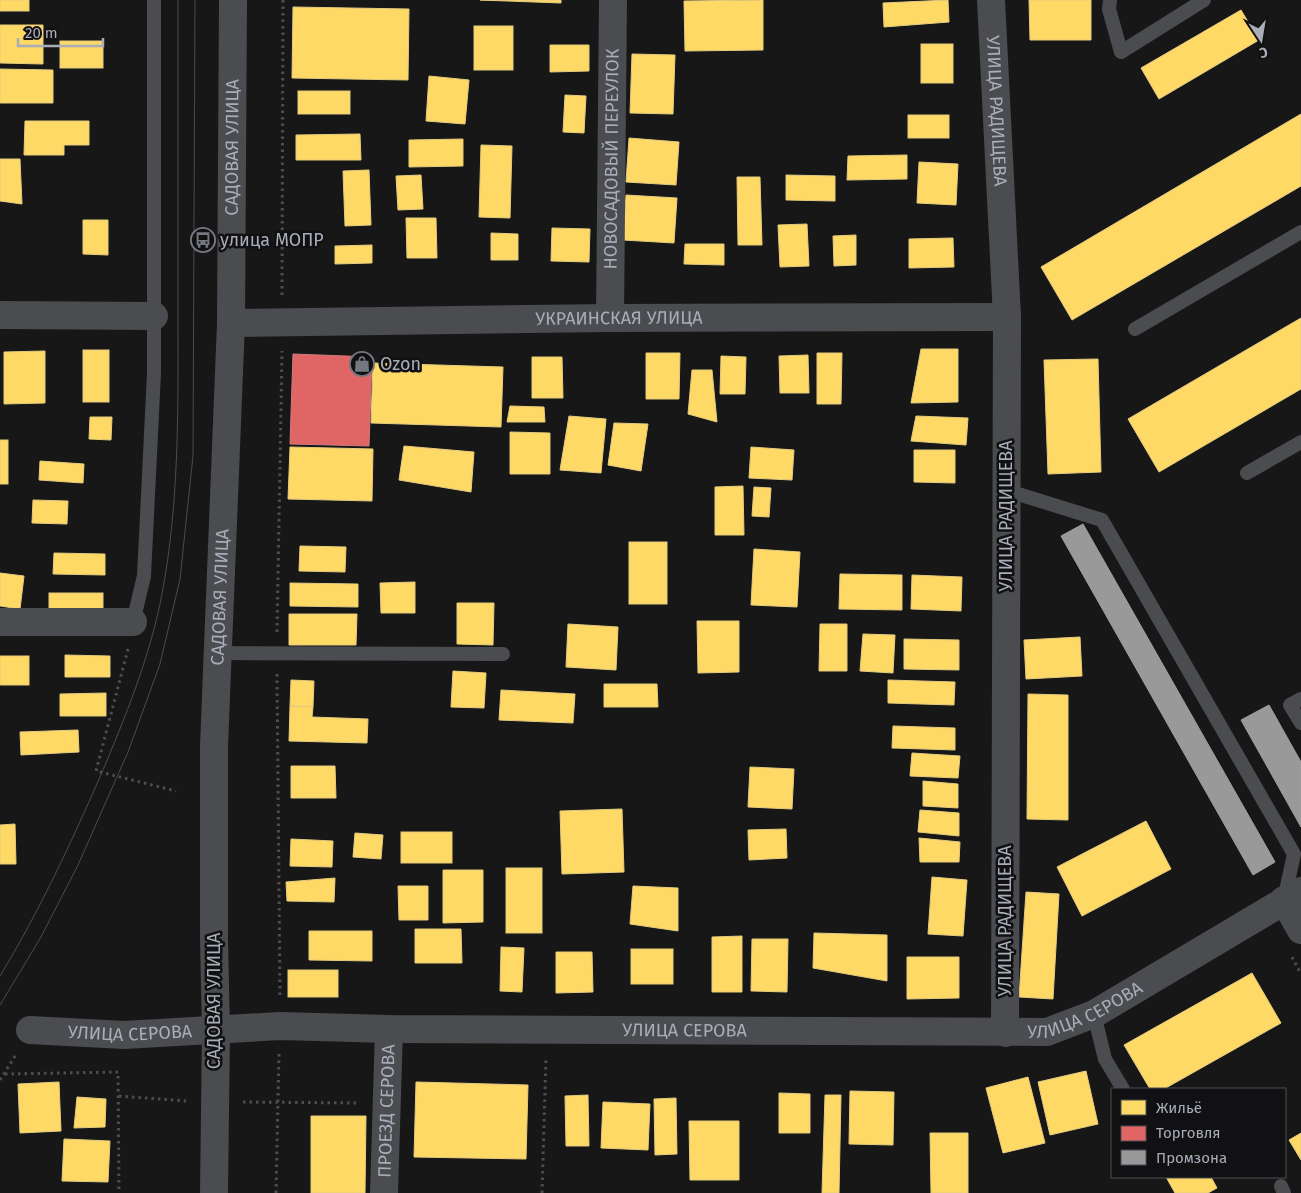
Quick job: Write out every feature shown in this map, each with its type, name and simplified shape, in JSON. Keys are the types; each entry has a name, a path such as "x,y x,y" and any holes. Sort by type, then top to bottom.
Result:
{"street":[{"name":"САДОВАЯ УЛИЦА","path":"214,1193 216,1030 214,746 231,323 233,0"},
{"name":"НОВОСАДОВЫЙ ПЕРЕУЛОК","path":"610,318 613,0"},
{"name":"УЛИЦА РАДИЩЕВА","path":"990,0 1007,316 1005,490 1005,1033"},
{"path":"0,315 154,316"},
{"name":"УКРАИНСКАЯ УЛИЦА","path":"231,323 610,318 1007,316"},
{"path":"0,622 133,622"},
{"path":"1292,896 1301,930"},
{"name":"УЛИЦА СЕРОВА","path":"30,1030 124,1035 280,1026 389,1029 1047,1032 1094,1014 1292,896"},
{"name":"ПРОЕЗД СЕРОВА","path":"384,1193 385,1103 389,1029"}],"lane":[{"path":"133,622 144,576 154,316 154,0"},
{"path":"1110,0 1109,9 1121,52 1204,0"},
{"path":"1135,330 1301,232"},
{"path":"1248,473 1301,442"},
{"path":"1005,490 1102,520 1294,854 1292,896"},
{"path":"218,653 503,654"},
{"path":"1301,699 1290,705 1301,723"},
{"path":"1094,1014 1105,1059 1122,1088"}],"path":[{"path":"276,1193 280,1026 277,653 282,323 283,0"},
{"path":"133,622 127,656 96,771 176,791"},
{"path":"542,1193 547,1030"},
{"path":"5,1074 118,1072 119,1193"},
{"path":"119,1096 186,1101"},
{"path":"240,1102 385,1103"}],"building: Жильё":[{"path":"0,0 29,0 29,11 0,11"},
{"path":"480,0 561,0 561,3"},
{"path":"763,0 763,50 685,51 684,1"},
{"path":"948,0 949,22 884,27 883,3"},
{"path":"1029,0 1091,0 1091,40 1030,40"},
{"path":"293,7 409,9 408,80 292,78"},
{"path":"1241,10 1259,40 1159,99 1141,68"},
{"path":"0,25 43,25 43,64 0,63"},
{"path":"474,26 513,26 513,70 474,70"},
{"path":"60,41 103,41 103,68 60,68"},
{"path":"921,44 953,44 953,83 921,83"},
{"path":"550,45 589,45 589,71 550,72"},
{"path":"632,54 675,55 673,114 630,113"},
{"path":"0,69 53,70 53,103 0,103"},
{"path":"429,76 469,80 465,124 426,121"},
{"path":"298,91 350,91 350,114 298,114"},
{"path":"565,95 586,96 584,133 563,132"},
{"path":"1301,114 1301,186 1072,320 1041,267"},
{"path":"908,115 949,115 949,138 908,138"},
{"path":"25,121 89,121 89,145 64,145 64,155 24,155"},
{"path":"360,134 361,160 296,160 296,135"},
{"path":"629,138 679,142 676,185 626,182"},
{"path":"463,139 463,166 409,167 409,140"},
{"path":"481,145 512,146 510,218 479,217"},
{"path":"907,155 907,179 847,180 848,156"},
{"path":"0,159 20,159 22,204 0,201"},
{"path":"919,162 958,164 956,205 917,203"},
{"path":"369,170 371,225 345,226 343,171"},
{"path":"421,175 423,209 398,210 396,176"},
{"path":"786,175 835,176 835,201 786,200"},
{"path":"737,177 760,177 762,245 738,245"},
{"path":"626,195 677,198 674,243 623,240"},
{"path":"406,218 436,218 437,258 407,258"},
{"path":"83,220 108,220 108,255 83,254"},
{"path":"807,224 809,266 780,267 778,225"},
{"path":"552,228 590,229 589,262 551,261"},
{"path":"491,233 518,234 518,260 491,260"},
{"path":"856,235 856,265 834,266 833,236"},
{"path":"953,238 954,267 909,268 909,239"},
{"path":"685,244 724,244 724,265 684,264"},
{"path":"372,245 372,263 335,264 335,246"},
{"path":"1301,318 1301,389 1159,472 1128,419"},
{"path":"921,349 958,349 958,402 911,403"},
{"path":"83,350 109,350 109,402 83,402"},
{"path":"45,351 45,403 4,404 4,352"},
{"path":"646,353 680,353 679,399 646,399"},
{"path":"817,353 842,353 841,404 817,404"},
{"path":"808,355 809,393 780,393 779,356"},
{"path":"721,356 746,357 745,394 720,394"},
{"path":"532,357 562,357 563,398 532,398"},
{"path":"1098,359 1101,472 1048,474 1044,360"},
{"path":"373,363 503,367 501,427 371,423"},
{"path":"692,370 712,370 717,422 688,414"},
{"path":"510,406 544,407 545,422 507,422"},
{"path":"569,416 606,419 601,473 560,470"},
{"path":"916,416 968,418 966,445 911,441"},
{"path":"90,417 112,417 111,440 89,439"},
{"path":"614,423 648,424 641,471 608,465"},
{"path":"510,432 550,433 550,474 510,474"},
{"path":"0,440 8,440 8,484 0,484"},
{"path":"404,446 474,452 471,492 399,480"},
{"path":"290,447 373,449 372,501 288,499"},
{"path":"751,447 794,450 792,480 749,478"},
{"path":"914,450 955,450 955,483 914,482"},
{"path":"40,461 84,464 83,483 39,480"},
{"path":"743,486 744,535 715,535 715,487"},
{"path":"754,487 771,488 769,517 752,516"},
{"path":"33,500 68,501 67,524 32,523"},
{"path":"629,542 667,542 667,604 629,604"},
{"path":"300,546 346,547 345,572 299,571"},
{"path":"754,549 800,552 797,607 751,605"},
{"path":"54,553 105,554 105,575 53,574"},
{"path":"0,573 24,576 20,609 0,606"},
{"path":"840,574 902,575 902,610 839,609"},
{"path":"912,575 962,577 961,611 911,609"},
{"path":"415,582 415,613 381,613 380,583"},
{"path":"290,583 358,584 358,607 290,606"},
{"path":"49,593 103,593 103,614 49,614"},
{"path":"457,603 494,603 493,645 457,644"},
{"path":"289,614 357,614 356,645 289,645"},
{"path":"697,621 739,621 739,672 698,673"},
{"path":"568,624 618,627 616,670 566,667"},
{"path":"820,624 847,624 847,671 819,671"},
{"path":"863,634 895,635 893,673 860,671"},
{"path":"1080,637 1082,676 1026,679 1024,640"},
{"path":"904,639 959,640 959,670 904,669"},
{"path":"65,655 110,656 110,677 65,677"},
{"path":"0,656 29,656 29,685 0,685"},
{"path":"453,671 486,673 484,708 451,707"},
{"path":"291,680 314,681 313,707 290,706"},
{"path":"888,680 955,682 954,705 888,703"},
{"path":"604,684 657,684 658,707 604,707"},
{"path":"501,690 575,694 573,723 499,720"},
{"path":"106,693 106,716 60,716 60,694"},
{"path":"1028,694 1068,695 1068,820 1027,819"},
{"path":"290,706 313,707 312,717 368,719 367,743 289,741"},
{"path":"893,726 955,728 955,750 892,748"},
{"path":"78,730 79,752 21,755 20,732"},
{"path":"912,753 960,756 958,778 910,776"},
{"path":"291,766 335,766 336,798 291,798"},
{"path":"750,767 794,769 792,809 748,807"},
{"path":"923,781 958,784 958,808 923,806"},
{"path":"622,809 624,872 562,874 560,811"},
{"path":"920,810 959,813 959,836 918,832"},
{"path":"1146,821 1171,869 1082,916 1057,867"},
{"path":"15,824 16,864 0,864 0,825"},
{"path":"786,829 787,858 749,860 748,830"},
{"path":"401,832 452,832 452,863 401,863"},
{"path":"355,833 383,835 381,859 353,857"},
{"path":"919,838 960,842 959,862 920,862"},
{"path":"291,839 333,841 332,867 290,866"},
{"path":"506,868 542,868 542,933 506,933"},
{"path":"443,870 483,870 483,922 443,923"},
{"path":"932,877 967,880 963,936 928,934"},
{"path":"335,878 334,902 287,901 286,882"},
{"path":"398,886 428,886 428,920 399,920"},
{"path":"633,886 678,888 678,931 630,924"},
{"path":"1026,892 1059,894 1053,999 1019,997"},
{"path":"415,929 461,929 462,963 415,963"},
{"path":"309,931 372,931 372,961 309,960"},
{"path":"814,933 887,935 887,981 813,968"},
{"path":"742,936 742,992 712,992 712,937"},
{"path":"752,939 788,939 787,992 751,991"},
{"path":"501,947 524,948 522,992 500,991"},
{"path":"631,949 673,949 673,984 631,984"},
{"path":"556,952 592,952 593,992 556,993"},
{"path":"907,957 959,957 959,998 907,999"},
{"path":"288,970 338,970 338,997 288,997"},
{"path":"1252,973 1281,1023 1166,1088 1149,1088 1124,1045"},
{"path":"1086,1071 1098,1124 1050,1135 1038,1082"},
{"path":"1028,1077 1045,1143 1003,1153 986,1088"},
{"path":"59,1082 61,1131 20,1133 18,1084"},
{"path":"416,1082 528,1085 526,1159 414,1157"},
{"path":"850,1091 894,1092 893,1145 849,1144"},
{"path":"779,1093 810,1094 810,1133 779,1133"},
{"path":"588,1095 589,1146 566,1146 565,1096"},
{"path":"825,1095 841,1095 839,1193 822,1193"},
{"path":"77,1097 106,1099 105,1127 74,1128"},
{"path":"676,1098 677,1154 655,1155 654,1099"},
{"path":"603,1102 650,1104 648,1150 601,1148"},
{"path":"311,1116 366,1116 365,1193 311,1193"},
{"path":"689,1121 739,1121 739,1180 690,1180"},
{"path":"930,1133 968,1133 968,1193 931,1193"},
{"path":"1301,1133 1301,1160 1289,1140"},
{"path":"64,1139 110,1141 108,1182 62,1181"},
{"path":"1167,1178 1212,1178 1217,1188 1208,1193 1175,1193"}],"building: Торговля":[{"path":"293,354 372,357 369,446 290,444"}],"building: Промзона":[{"path":"1083,524 1275,862 1253,875 1061,536"},
{"path":"1269,705 1301,762 1301,827 1241,720"}],"tram line":[{"path":"0,976 53,878 100,777 144,664 162,594 172,522 177,450 178,0"},
{"path":"0,1005 41,937 78,865 128,752 160,664 180,579 193,456 195,0"}],"place":[{"name":"улица МОПР","path":"203,240"},
{"name":"Ozon","path":"362,364"}]}
